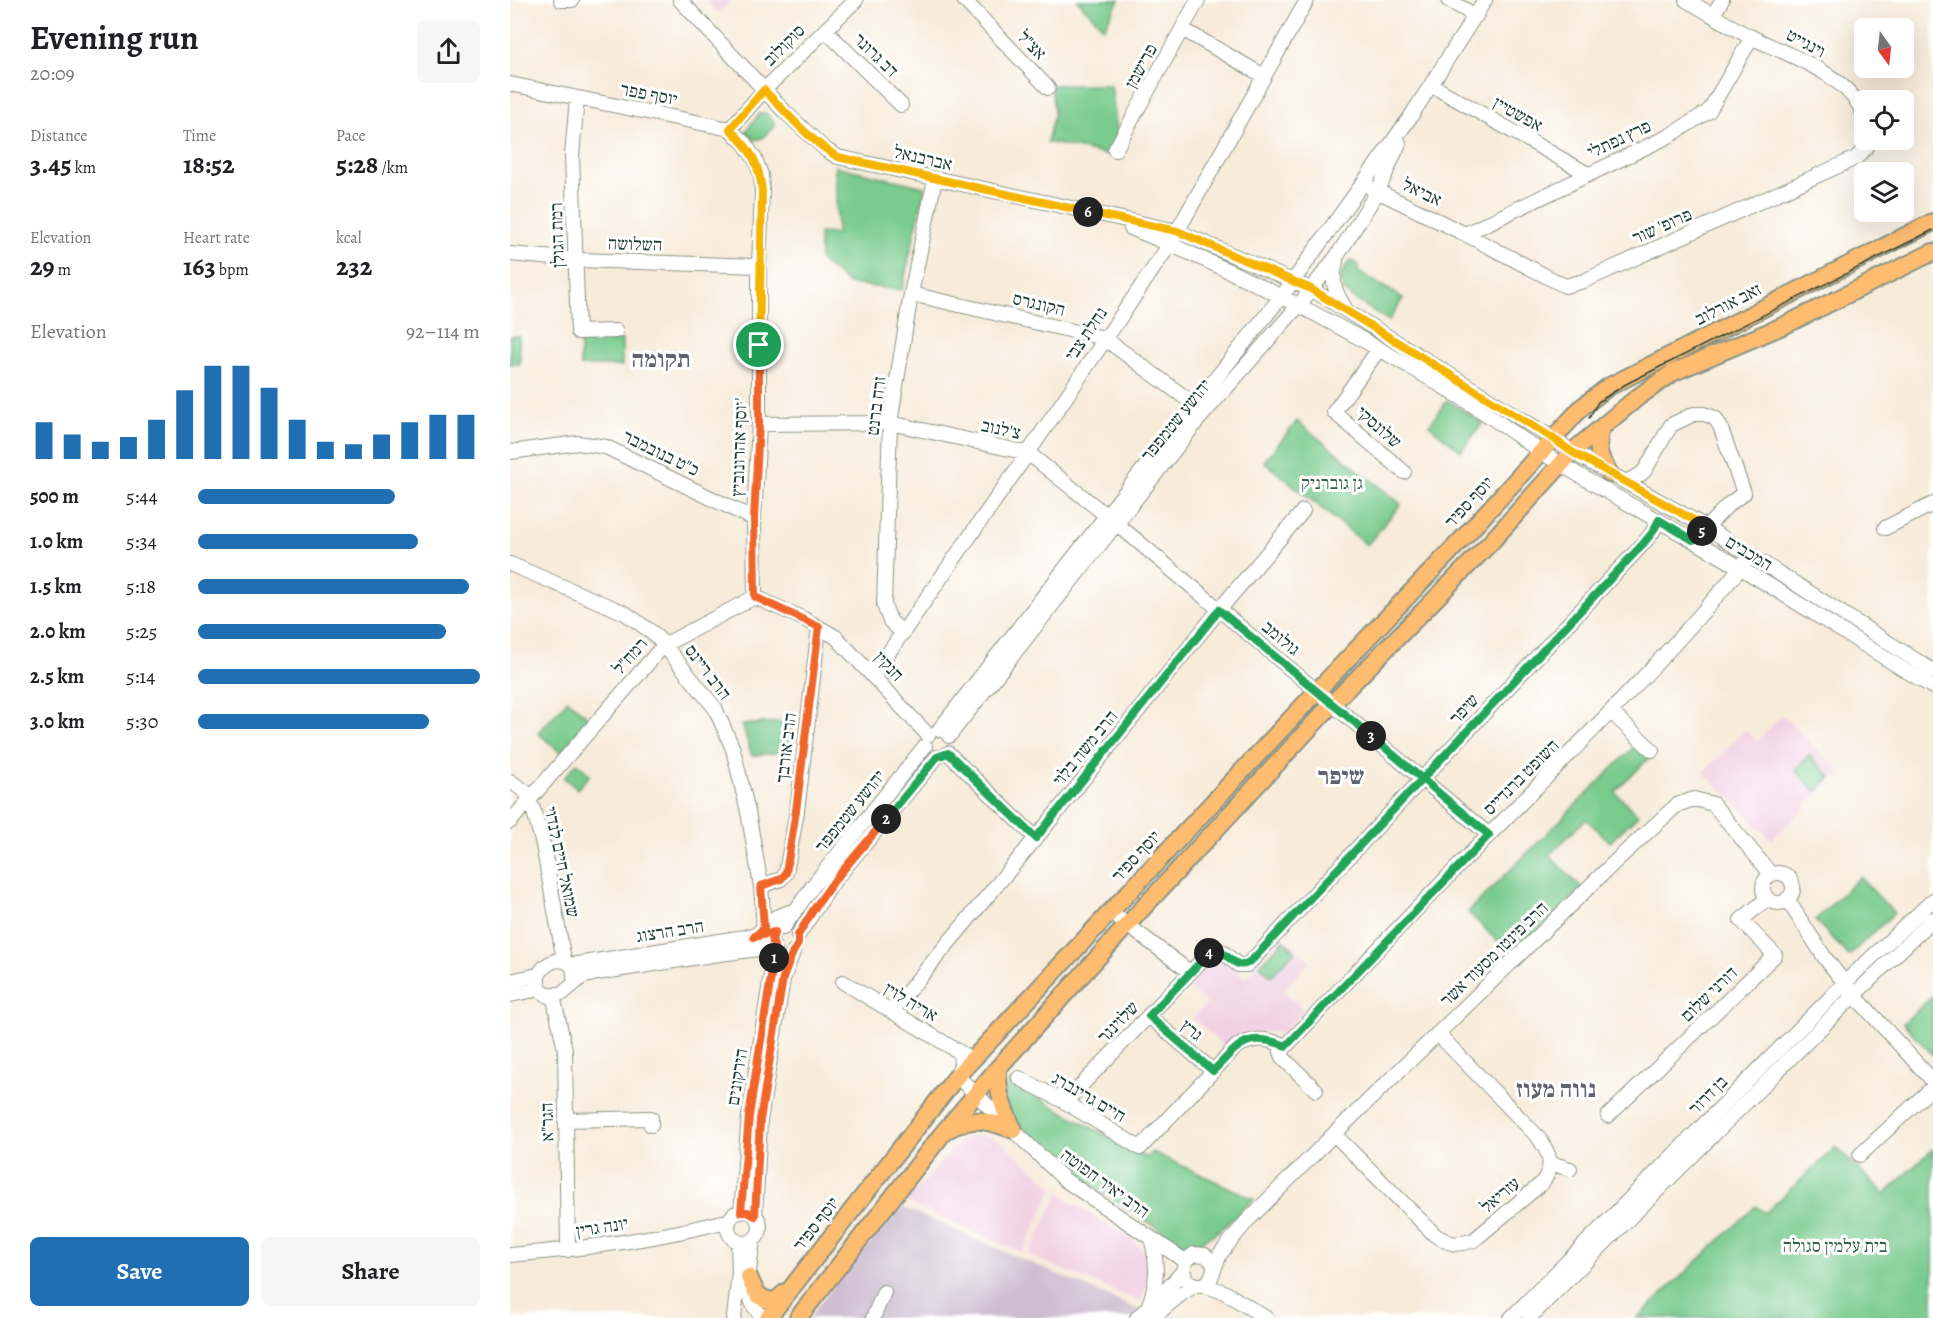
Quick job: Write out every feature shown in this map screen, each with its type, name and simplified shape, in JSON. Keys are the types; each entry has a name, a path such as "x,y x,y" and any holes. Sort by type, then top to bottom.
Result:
{"main road":[{"name":"זאב אורלוב","path":"1554,439 1582,407 1608,387 1933,222"},
{"path":"798,1318 943,1133 998,1068 1332,704 1490,543 1567,458 1656,383 1674,372 1785,325 1933,252"},
{"path":"1601,428 1598,450 1600,459 1610,474"},
{"name":"יוסף ספיר","path":"766,1318 957,1076 967,1056 1110,912 1554,439"},
{"path":"998,1068 997,1083 1003,1109 1014,1130"},
{"path":"943,1133 968,1121 980,1119 1014,1130"},
{"path":"749,1277 756,1295 765,1300 775,1301 789,1290"}],"street":[{"path":"561,0 572,0"},
{"name":"אברבנאל","path":"681,0 764,90 812,138 838,157 1177,231 1311,289"},
{"name":"סוקולוב","path":"764,90 856,0"},
{"name":"אצ\"ל","path":"964,0 1048,88"},
{"name":"פרישמן","path":"1115,150 1198,0"},
{"name":"נחלת צבי","path":"873,675 1170,244 1307,0"},
{"path":"1448,0 1476,16"},
{"name":"יהושע שטמפפר","path":"1111,520 1194,404 1294,281 1411,116 1485,0"},
{"name":"וינגייט","path":"1686,0 1836,81 1850,92 1854,99"},
{"path":"1713,15 1722,0"},
{"path":"1182,29 1264,76"},
{"name":"דב גרונר","path":"825,30 901,105"},
{"name":"פרץ נפתלי","path":"1465,234 1669,136 1708,111 1752,37"},
{"name":"יוסף פפר","path":"510,84 730,129"},
{"name":"אפשטיין","path":"1431,85 1588,174"},
{"path":"730,129 764,90"},
{"name":"רמת הגולן","path":"577,98 572,155 578,332 616,331"},
{"name":"יהושע שטמפפר","path":"769,931 795,910 1111,520 1299,305 1337,256 1378,191 1411,116"},
{"name":"יוסף אהרונוביץ'","path":"730,129 745,144 755,159 762,191 759,266 759,424 754,519 755,597"},
{"name":"פרופ' שור","path":"1465,234 1565,286 1575,285 1856,158 1864,150"},
{"name":"זרח ברנט","path":"903,633 890,621 884,604 890,423 911,294 935,179"},
{"name":"אביאל","path":"1363,184 1465,234"},
{"name":"אברבנאל","path":"1098,215 1170,244 1299,305"},
{"name":"השלושה","path":"510,254 577,260 759,266"},
{"path":"1337,256 1333,287 1336,296 1348,312"},
{"name":"המכבים","path":"1311,289 1554,439 1567,458 1659,520 1933,687"},
{"name":"הקונגרס","path":"911,294 1104,338 1194,404"},
{"name":"המכבים","path":"1299,305 1460,397 1542,452 1567,458 1610,474 1706,527 1933,671"},
{"name":"שלונסקי","path":"1379,349 1334,412 1404,472"},
{"path":"1194,404 1198,420"},
{"path":"1625,482 1645,470 1671,425 1694,414 1704,414 1714,418 1720,426 1744,493 1728,505 1693,540"},
{"name":"צ'לנוב","path":"759,424 890,423 1028,453 1111,520"},
{"name":"כ\"ט בנובמבר","path":"510,452 578,443 606,447 754,519"},
{"path":"1885,528 1933,504"},
{"name":"הרב משה בלוי","path":"895,1007 1036,838 1219,610 1303,511"},
{"name":"גולומב","path":"1111,520 1489,835"},
{"name":"שיפר","path":"1291,919 1643,544 1659,520"},
{"name":"השופט ברנדייס","path":"1286,1046 1611,712 1711,604 1752,555"},
{"name":"הרב ריינס","path":"510,564 625,613 653,633 715,708 733,749 748,812 769,931 775,948"},
{"path":"755,597 819,627"},
{"name":"רמח\"ל","path":"510,823 664,645 755,597"},
{"name":"חנקין","path":"819,627 836,637 935,737 931,754 943,755"},
{"name":"הרב אורבך","path":"761,886 781,879 786,873 819,627"},
{"path":"1611,712 1652,750"},
{"path":"935,737 952,744 943,755 1036,838"},
{"name":"יהושע שטמפפר","path":"793,952 798,944 798,935 834,881 943,755"},
{"name":"שמואל חיים לנדוי","path":"510,781 522,788 530,800 543,845 567,963"},
{"name":"הרב פינטו מסעוד אשר","path":"1214,1270 1226,1245 1246,1222 1620,857 1677,805 1694,799 1713,804 1771,874"},
{"path":"510,823 523,820 532,828 543,845"},
{"path":"1780,873 1791,881 1793,891 1787,899 1775,903 1767,899 1762,886 1771,874 1780,873"},
{"name":"דורני שלום","path":"1608,1116 1775,955 1741,920 1767,899"},
{"path":"1787,899 1825,958 1854,995 1933,1081"},
{"name":"בן דרור","path":"1511,1318 1841,978 1856,972 1933,900"},
{"path":"1110,912 1190,972"},
{"name":"שלזינגר","path":"1071,1096 1209,953 1216,949 1239,965 1247,965 1291,919"},
{"name":"בן דרור","path":"1529,1318 1933,919"},
{"path":"769,931 792,929 798,935"},
{"name":"הרב הרצוג","path":"539,982 542,969 552,961 567,963 769,931"},
{"name":"הרב הרצוג","path":"553,995 568,990 582,977 597,973 745,950 775,948 782,954 793,952"},
{"name":"הירקונים","path":"742,1216 749,1116 775,948"},
{"path":"745,950 764,960 771,973"},
{"name":"הירקונים","path":"742,1216 783,978 793,952"},
{"path":"567,963 575,972 575,982"},
{"name":"הרב הרצוג","path":"510,981 539,982"},
{"path":"539,982 548,996 553,995"},
{"name":"הרב הרצוג","path":"510,995 539,982"},
{"name":"אריה לוין","path":"843,982 967,1056"},
{"name":"הגר\"א","path":"553,995 565,1050 568,1251"},
{"name":"גרץ","path":"1149,1016 1213,1071"},
{"path":"1438,1034 1538,1137 1547,1150 1550,1163 1570,1169"},
{"path":"1213,1071 1237,1046 1251,1040 1267,1039 1286,1046 1281,1052 1284,1059 1316,1090"},
{"name":"חיים גרינברג","path":"1019,1078 1065,1102 1140,1148 1213,1071"},
{"name":"הרב יאיר חפוטה","path":"957,1076 1065,1180 1151,1238 1184,1266"},
{"path":"1860,1155 1933,1087"},
{"path":"565,1120 651,1118 651,1125"},
{"name":"עזריאל","path":"1334,1134 1435,1235 1449,1244 1462,1244 1474,1240 1542,1183 1548,1174 1550,1163"},
{"path":"734,1239 748,1243 757,1237 760,1228 742,1216 729,1230 734,1239 739,1272 735,1315"},
{"name":"יונה גרין","path":"510,1255 568,1251 700,1228 742,1216"},
{"name":"הרב פינטו מסעוד אשר","path":"1199,1254 1223,1241 1246,1222"},
{"name":"יונה גרין","path":"700,1228 734,1239"},
{"path":"1150,1312 1158,1272 1151,1238"},
{"path":"753,1240 749,1296 753,1307 766,1318"},
{"path":"1150,1312 1194,1254 1209,1258 1214,1270 1235,1298"},
{"path":"1184,1266 1187,1281 1212,1287 1235,1298 1266,1318"},
{"path":"1137,1318 1210,1281 1214,1270"},
{"path":"873,1318 884,1292"}],"shaded area":[{"path":"705,0 731,0 718,13"},
{"path":"1782,715 1840,772 1772,840 1703,772 1745,730 1757,741"},
{"path":"1284,937 1310,961 1283,990 1304,1010 1282,1034 1267,1031 1250,1032 1239,1036 1227,1049 1193,1018 1206,1004 1188,987 1218,954 1245,978"},
{"path":"976,1135 990,1136 1003,1143 1054,1187 1023,1253 906,1202 962,1139"},
{"path":"1060,1191 1069,1201 1134,1240 1147,1256 1151,1269 1140,1302 1028,1255"},
{"path":"902,1207 1142,1311 1185,1318 810,1318 822,1300"}],"green space":[{"path":"1077,0 1119,0 1104,28"},
{"path":"1051,85 1111,85 1118,157 1047,142 1054,113"},
{"path":"766,113 774,122 774,127 762,138 754,140 746,131 759,114"},
{"path":"835,166 925,187 902,290 849,284 820,261 819,233 837,234"},
{"path":"1350,260 1359,265 1357,271 1403,298 1389,321 1352,298 1342,288 1341,275"},
{"path":"510,336 519,336 520,364 510,364"},
{"path":"580,340 622,340 622,366 580,366"},
{"path":"1447,400 1483,423 1461,451 1429,425"},
{"name":"גן גוברניק","path":"1297,421 1401,504 1367,545 1264,462"},
{"path":"568,700 590,719 561,753 538,733"},
{"path":"791,721 789,751 752,756 742,725"},
{"path":"1636,745 1649,758 1615,792 1638,815 1610,842 1586,819 1549,855 1582,888 1513,957 1468,912"},
{"path":"1809,755 1831,777 1816,791 1795,770"},
{"path":"577,763 590,775 577,789 564,778"},
{"path":"1860,877 1894,913 1849,956 1815,920"},
{"path":"1284,940 1295,951 1271,976 1260,965"},
{"path":"1933,996 1933,1055 1903,1023"},
{"path":"1008,1081 1146,1158 1152,1152 1254,1199 1212,1235 1202,1241 1183,1245 1081,1178 1009,1115 1005,1094"},
{"name":"בית עלמין סגולה","path":"1836,1147 1885,1194 1933,1149 1933,1318 1637,1318 1756,1206 1765,1213"}],"tram line":[{"path":"1589,418 1598,402 1626,384 1933,230"}],"district":[{"name":"תקומה","path":"661,359"},
{"name":"שיפר","path":"1341,776"},
{"name":"נווה מעוז","path":"1556,1089"}],"route":[{"path":"759,345 759,424 754,519 755,597 819,627 786,873 781,879 761,886 764,928 754,937 775,932 772,939 775,950 749,1116 741,1212 748,1212 755,1216 760,1120 770,1054 783,978 798,944 798,935 834,881 937,757 948,753 1036,838 1219,610 1316,692 1423,779 1489,835 1286,1046 1267,1039 1251,1040 1237,1046 1213,1071 1149,1016 1190,972 1216,949 1239,965 1247,965 1379,826 1423,779 1481,717 1643,544 1659,520 1693,540 1706,527 1572,452 1311,289 1294,281 1177,231 838,157 812,138 764,90 730,129 745,144 755,159 760,175 762,191 759,345"}]}
